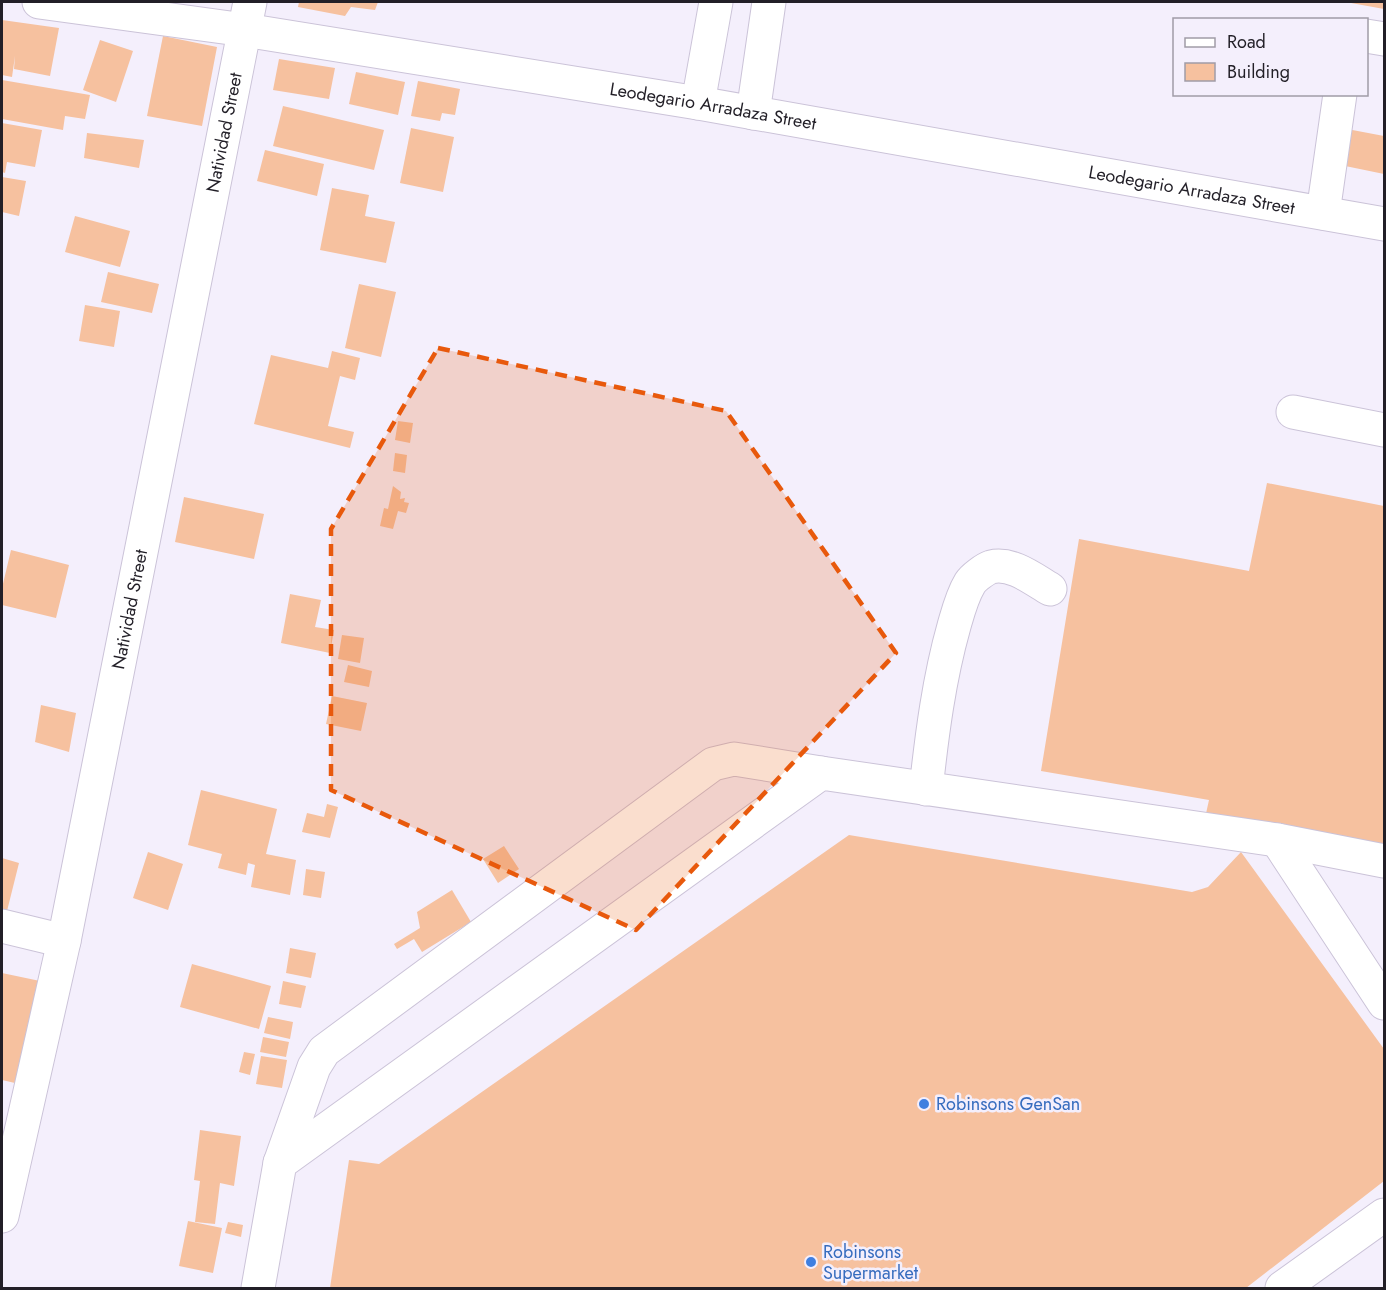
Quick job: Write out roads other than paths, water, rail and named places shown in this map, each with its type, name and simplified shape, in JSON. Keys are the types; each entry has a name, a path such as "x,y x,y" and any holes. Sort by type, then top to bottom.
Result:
{"street":[{"name":"Leodegario Arradaza Street","path":"39,2 248,16 698,103 1384,224"},
{"path":"698,103 716,2"},
{"path":"753,113 769,2"},
{"name":"Natividad Street","path":"2,1215 64,940 248,16"},
{"path":"1368,36 1384,39"},
{"path":"1323,213 1340,96"},
{"path":"1293,412 1384,430"},
{"path":"926,789 932,732 948,648 961,602 970,581 989,567 1004,566 1050,589"},
{"path":"258,1288 280,1163 314,1067 324,1051 713,764 734,759 1277,840 1384,861"},
{"path":"280,1163 821,773"},
{"path":"1277,840 1384,1003"},
{"path":"2,926 64,940"},
{"path":"1282,1288 1384,1215"}],"place":[{"name":"Robinsons GenSan","path":"924,1104"},
{"name":"Robinsons Supermarket","path":"811,1262"}]}
